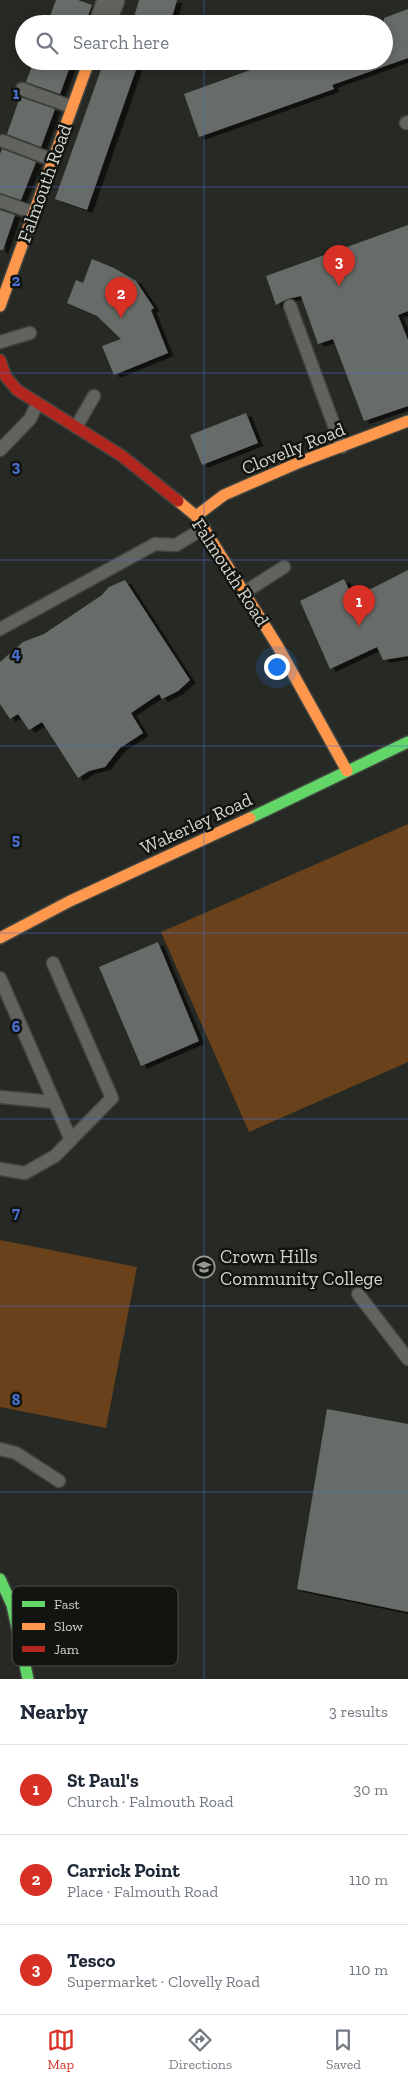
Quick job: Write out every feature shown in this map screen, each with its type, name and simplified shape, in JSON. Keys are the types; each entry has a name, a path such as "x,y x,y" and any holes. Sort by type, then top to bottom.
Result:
{"main road":[{"name":"Falmouth Road","path":"0,306 86,70"},
{"name":"Falmouth Road","path":"0,360 6,377 13,386 37,404 122,456 196,516 277,645 347,771"},
{"name":"Clovelly Road","path":"196,516 224,495 300,462 408,421"},
{"name":"Wakerley Road","path":"0,938 70,901 236,825 408,742"},
{"path":"0,1579 12,1605"},
{"path":"25,1666 28,1679"}],"lane":[{"path":"22,89 72,107"},
{"path":"3,141 53,160"},
{"path":"0,201 34,213"},
{"path":"0,262 14,267"},
{"path":"290,306 342,447"},
{"path":"0,342 30,333"},
{"path":"0,391 13,386"},
{"path":"76,427 94,396"},
{"path":"0,450 30,419 37,404"},
{"path":"295,448 300,462"},
{"path":"0,629 155,544 176,545 204,528"},
{"path":"245,592 284,567"},
{"path":"0,1168 25,1173 55,1156 112,1098 53,963"},
{"path":"0,978 71,1140"},
{"path":"0,1097 54,1102"},
{"path":"358,1294 408,1359"},
{"path":"0,1449 16,1453 59,1481"}],"shaded area":[{"path":"408,824 408,1062 249,1132 161,932"},
{"path":"0,1240 137,1267 106,1428 0,1407"}],"building":[{"path":"56,0 78,0 92,5 88,15 50,15"},
{"path":"139,0 177,0 173,15 135,15"},
{"path":"408,9 408,58 393,63 393,15"},
{"path":"31,70 69,70 60,94 26,82"},
{"path":"101,70 136,70 87,210 55,199"},
{"path":"250,70 374,70 332,85 334,89 199,137 184,94"},
{"path":"20,97 55,109 41,147 7,134"},
{"path":"2,149 36,162 21,200 0,193 0,154"},
{"path":"0,210 15,215 3,250 0,250"},
{"path":"408,225 408,311 398,315 408,340 408,406 364,421 333,339 318,344 301,296 287,299 276,305 266,276"},
{"path":"92,259 114,268 136,281 154,308 151,310 168,353 114,375 102,346 121,339 97,316 67,303 76,280 83,283"},
{"path":"246,413 258,443 202,465 190,435"},
{"path":"408,570 408,656 383,660 377,647 330,669 300,601 344,579 353,598"},
{"path":"125,580 190,680 178,691 162,699 159,694 131,713 143,733 120,748 105,767 89,771 78,778 42,722 29,730 18,714 10,719 0,704 0,662 23,642 44,634 102,595 109,587"},
{"path":"158,942 199,1041 141,1066 99,967"},
{"path":"327,1409 408,1424 408,1612 297,1589"}],"traffic: fast":[{"path":"250,818 408,742"},
{"path":"0,1579 12,1605"},
{"path":"25,1666 28,1679"}],"traffic: slow":[{"path":"0,306 86,70"},
{"path":"196,516 224,495 300,462 408,421"},
{"path":"178,501 196,516 277,645 347,771"},
{"path":"0,938 70,901 250,818"}],"traffic: jam":[{"path":"0,360 6,377 17,390 122,456 178,501"}],"place":[{"name":"Tesco","path":"339,286"},
{"name":"Carrick Point","path":"121,318"},
{"name":"St Paul's","path":"359,626"},
{"name":"Crown Hills Community College","path":"204,1267"}]}
